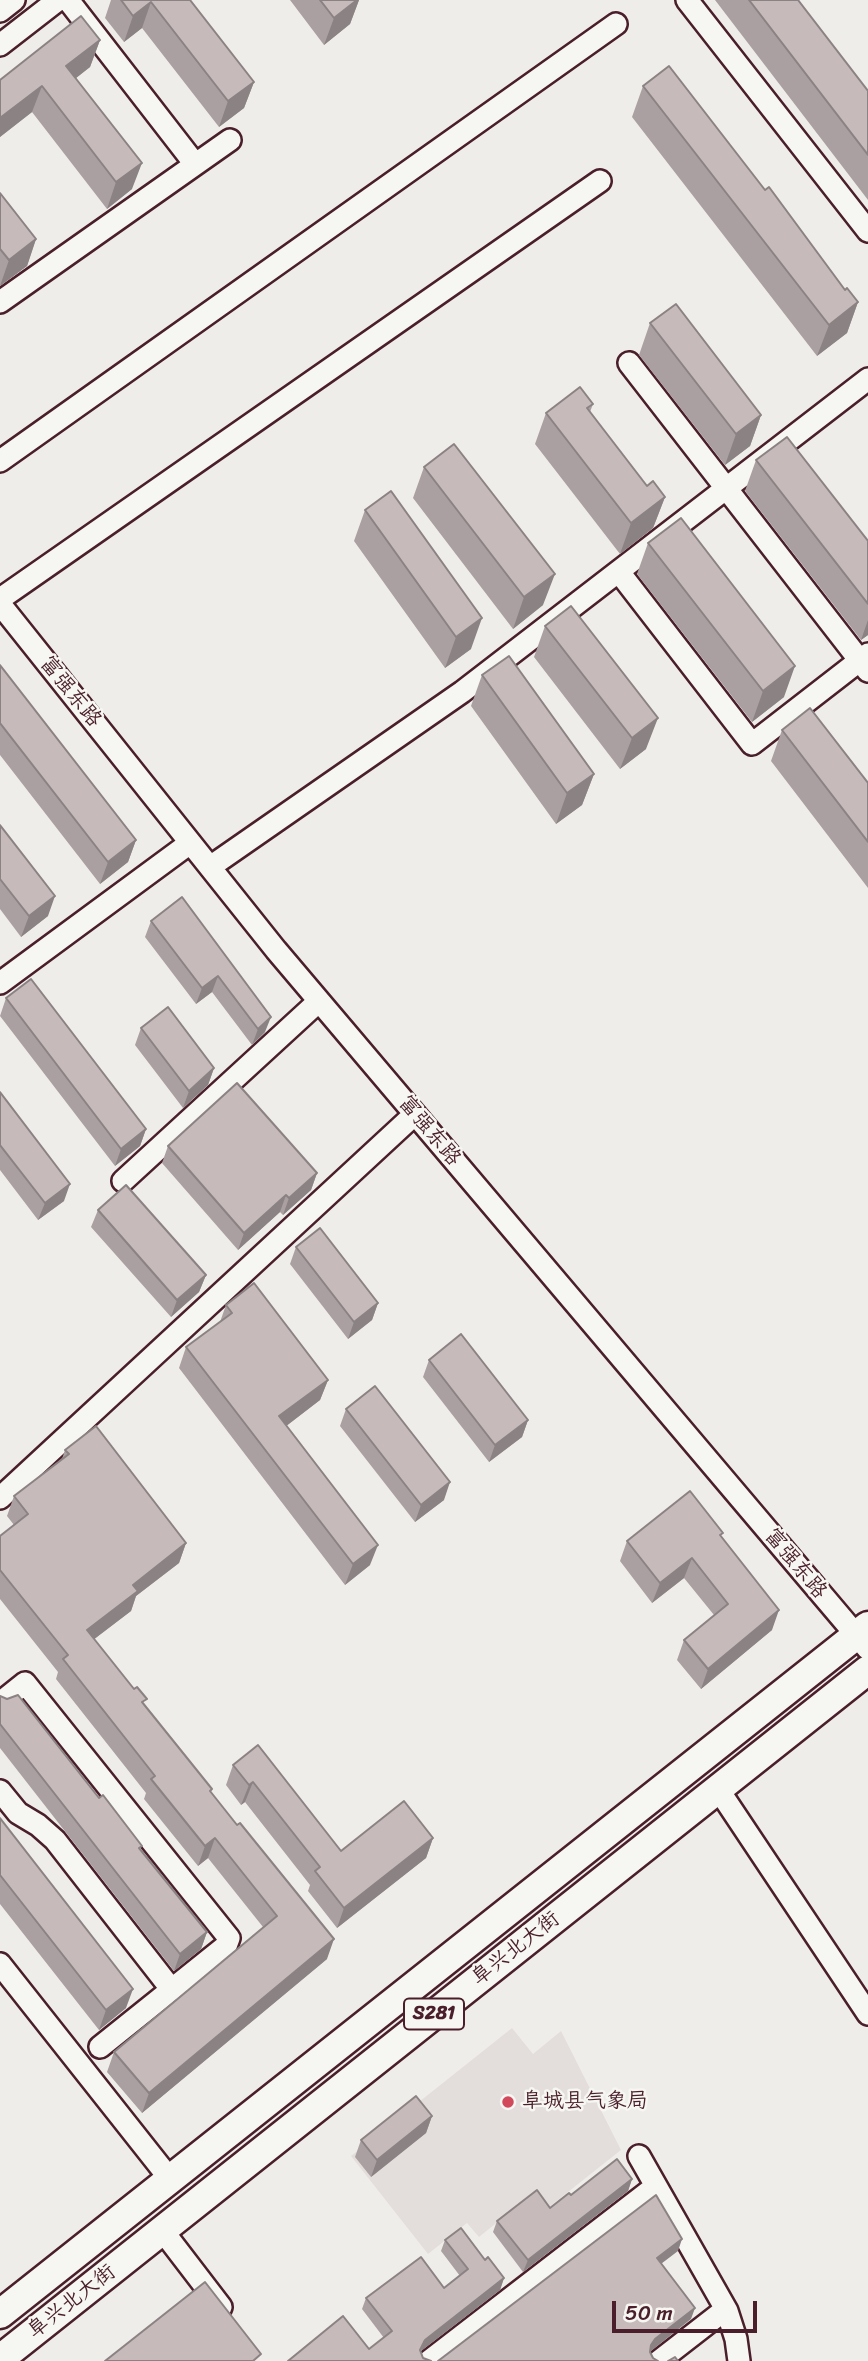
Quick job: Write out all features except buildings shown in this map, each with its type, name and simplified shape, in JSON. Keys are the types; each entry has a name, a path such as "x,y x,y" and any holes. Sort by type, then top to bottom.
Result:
{"main road":[{"name":"阜兴北大街","path":"0,2314 864,1637"},
{"name":"阜兴北大街","path":"0,2359 868,1670"}],"street":[{"path":"0,11 14,0"},
{"path":"0,45 58,0"},
{"path":"68,0 195,164"},
{"path":"687,0 868,231"},
{"path":"0,461 615,24"},
{"path":"0,302 230,140"},
{"path":"0,599 600,181"},
{"path":"619,572 752,744 865,662 629,363"},
{"path":"210,867 462,692 868,379"},
{"name":"富强东路","path":"0,604 319,1001 864,1637"},
{"path":"1,979 190,843"},
{"path":"123,1181 319,1001"},
{"path":"0,1498 415,1114"},
{"path":"0,1703 26,1683 229,1938 226,1946 100,2047"},
{"path":"718,1789 868,2014"},
{"path":"0,1791 18,1813 55,1840 172,1990"},
{"path":"0,1964 170,2179"},
{"path":"639,2156 726,2309 736,2339 739,2361"},
{"path":"429,2361 656,2186"},
{"path":"162,2230 238,2328"},
{"path":"659,2361 726,2309"}],"shaded area":[{"name":"阜城县气象局","path":"512,2028 533,2054 561,2031 621,2150 544,2211 531,2195 479,2237 467,2223 428,2254 351,2156"}],"place":[{"name":"阜城县气象局","path":"508,2102"}]}
